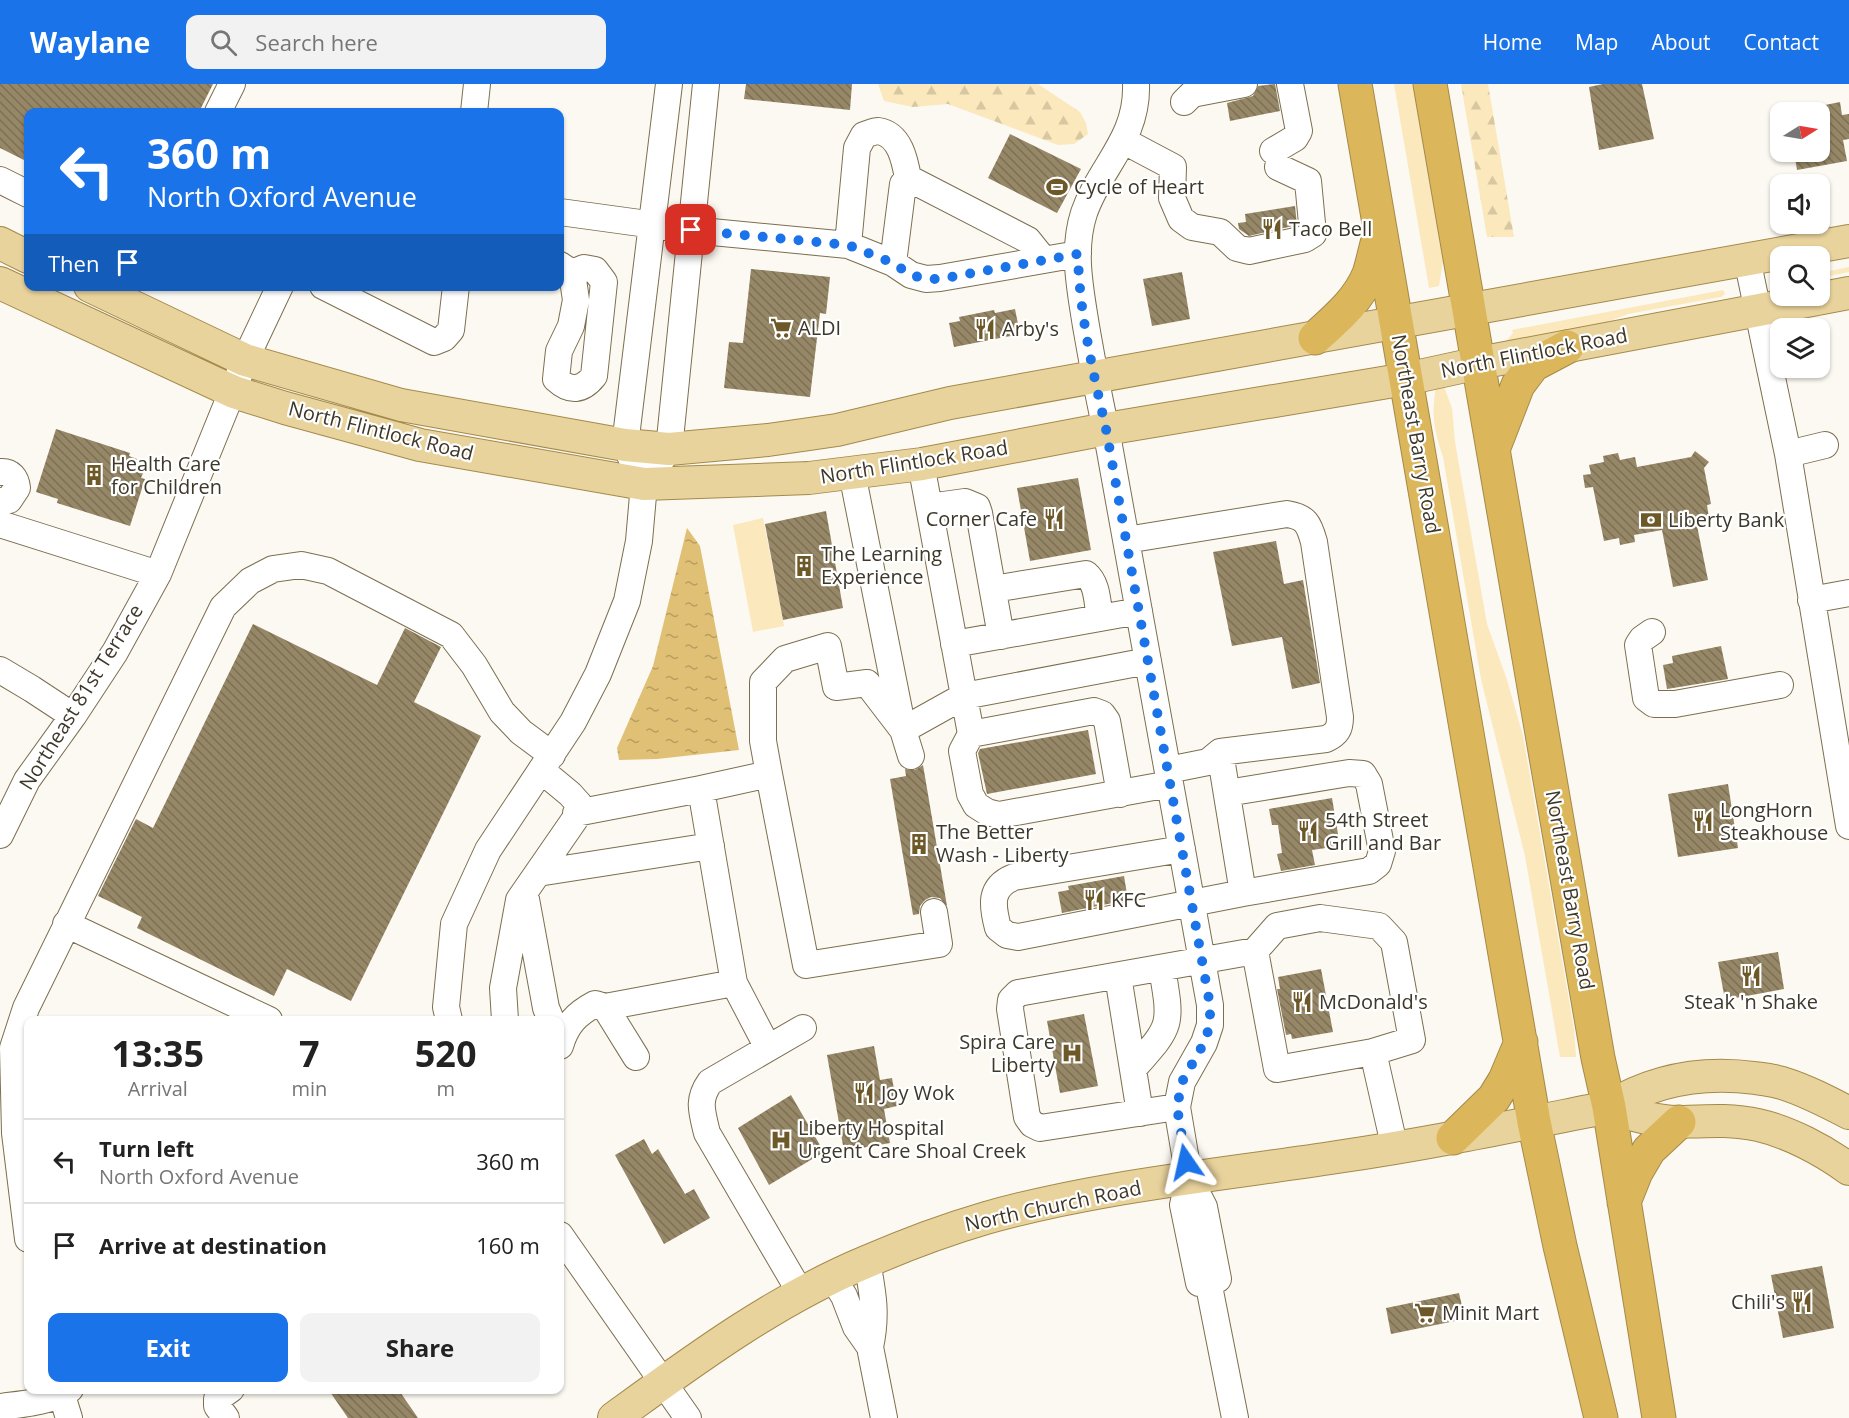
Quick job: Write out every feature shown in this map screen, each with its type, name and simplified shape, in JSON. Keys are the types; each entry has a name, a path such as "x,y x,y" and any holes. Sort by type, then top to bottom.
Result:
{"highway":[{"name":"Northeast Barry Road","path":"1355,84 1534,1122"},
{"name":"Northeast Barry Road","path":"1430,84 1598,1058 1609,1107 1659,1418"},
{"path":"1315,338 1343,314 1358,295 1368,274 1381,230"},
{"path":"1494,447 1518,385 1533,365 1567,347"},
{"path":"1453,1138 1494,1098 1505,1080 1521,1042"},
{"path":"1534,1122 1601,1418"},
{"path":"1624,1202 1636,1172 1649,1150 1679,1122"}],"main road":[{"name":"North Flintlock Road","path":"100,291 245,360 401,405 625,445 669,449 768,440 837,430 950,403 1849,241"},
{"path":"0,243 24,255"},
{"name":"North Flintlock Road","path":"0,283 234,392 285,408 420,445 644,484 808,478 921,464 1106,429 1406,379 1849,293"},
{"name":"North Church Road","path":"614,1418 662,1383 800,1292 867,1262 954,1228 988,1218 1062,1200 1189,1178 1395,1149 1534,1122 1609,1107 1631,1094 1660,1083 1711,1075 1780,1082 1849,1113"},
{"name":"North Church Road","path":"1609,1107 1634,1115 1679,1122 1698,1120 1759,1125 1846,1160"}],"street":[{"path":"220,108 232,84"},
{"path":"474,108 477,84"},
{"path":"644,484 625,445 669,84"},
{"path":"448,1016 446,1007 454,924 488,850 573,722 598,674 627,601 639,541 644,484 669,449 706,84"},
{"path":"1137,84 1132,116 1124,141 1095,189 1084,214 1079,236 1078,275 1210,1005 1210,1025 1204,1043 1182,1082 1177,1107 1189,1178 1183,1205 1208,1281 1235,1418"},
{"path":"1184,102 1192,94 1244,84"},
{"path":"1124,141 1173,167 1172,198 1182,219 1192,227 1220,232 1237,248 1249,251 1305,239 1313,234 1308,181 1276,159 1299,131 1290,84"},
{"path":"848,245 857,148 864,135 878,131 898,145 905,157 908,178 903,184 893,263"},
{"path":"908,178 1028,240 1044,260"},
{"path":"0,180 24,192"},
{"path":"564,213 691,230 848,245 893,263 911,275 926,279 940,279 1078,254"},
{"path":"1747,259 1788,454 1811,600 1845,784 1849,826"},
{"name":"Northeast 81st Terrace","path":"0,835 27,780 116,652 158,574 234,392 245,360 278,291"},
{"path":"333,291 434,342 444,338 451,330 455,291"},
{"path":"1788,454 1825,445"},
{"path":"921,464 971,734 963,751 970,794 975,805 987,812 999,815 1119,794 1208,762 1220,752 1326,738 1335,735 1340,727 1311,530 1307,522 1298,516 1287,514 1126,540"},
{"path":"0,472 12,475 17,488 9,500 0,501"},
{"path":"852,473 910,756"},
{"path":"928,507 965,502 976,507 980,513 1001,636"},
{"path":"0,524 158,574"},
{"path":"24,1206 15,1133 13,1048 26,1008 223,608 249,580 273,569 302,566 328,571 451,635 474,664 502,712 547,762 579,804 575,819 519,900 503,988 506,1016"},
{"path":"993,589 1086,574 1092,579 1095,588 1100,618"},
{"path":"1811,600 1849,593"},
{"path":"954,644 1139,611"},
{"path":"1652,632 1638,645 1646,698 1654,704 1675,704 1780,684"},
{"path":"903,730 867,683 836,687 828,646 785,659 763,682 763,741 806,965 939,944 934,912"},
{"path":"903,730 964,696 1148,661"},
{"path":"0,670 32,688 73,716"},
{"path":"971,734 1094,711 1102,714 1107,721 1119,794"},
{"path":"1220,752 1243,893"},
{"path":"1182,849 1014,876 1002,882 994,895 994,912 998,928 1007,935 1018,937 1191,902 1369,871 1378,864 1382,851 1370,784 1362,774 1349,773 1227,793"},
{"path":"576,813 769,774"},
{"path":"701,789 734,983 768,1048"},
{"path":"531,883 711,846"},
{"path":"531,883 546,1008 549,1016"},
{"path":"1177,1107 1040,1128 1032,1124 1027,1117 1010,1009 1011,1000 1018,993 1255,951 1277,926 1320,918 1379,926 1394,942 1412,1040 1373,1052 1277,1069 1255,951"},
{"path":"66,924 261,1016"},
{"path":"1133,1070 1167,1027 1168,1006 1162,968"},
{"path":"1118,976 1140,1113"},
{"path":"564,1030 582,1011 595,1004 605,1007 734,983"},
{"path":"605,1007 636,1057"},
{"path":"800,1292 707,1132 702,1111 702,1094 710,1082 803,1028"},
{"path":"1373,1052 1395,1149"},
{"path":"564,1241 688,1418"},
{"path":"867,1262 873,1293 875,1325 870,1347"},
{"path":"832,1277 844,1296 856,1327 870,1347 884,1418"},
{"path":"224,1394 217,1399 217,1406 226,1418"},
{"path":"0,1407 65,1398"}],"green space":[{"path":"878,84 1038,84 1080,112 1086,123 1088,134 1074,144 1058,145 948,104 913,107 884,101"},
{"path":"1394,84 1416,84 1444,255 1439,286 1429,288"},
{"path":"1461,84 1488,84 1514,237 1487,237"},
{"path":"1849,267 1849,272 1830,276 1830,271"},
{"path":"1723,290 1725,294 1721,297 1628,314 1581,332 1506,344 1513,333 1512,330"},
{"path":"1443,384 1452,408 1455,442 1487,624 1507,680 1523,736 1574,1029 1576,1057 1560,1057 1525,856 1481,679 1443,457 1434,422 1436,387"},
{"path":"763,518 784,626 753,632 733,525"}],"water":[{"path":"687,528 700,546 739,750 657,759 619,760 617,748 653,666"}],"building":[{"path":"0,84 213,84 201,108 24,108 24,160 0,148"},
{"path":"746,84 852,84 850,110 744,99"},
{"path":"1275,84 1280,111 1230,121 1227,103 1253,96 1258,86"},
{"path":"1603,84 1642,84 1654,139 1599,150 1589,87"},
{"path":"1840,102 1842,115 1849,114 1849,139 1843,140 1847,161 1797,170 1796,162 1830,162 1830,104"},
{"path":"1010,134 1081,169 1057,213 988,178"},
{"name":"Taco Bell","path":"1295,206 1297,225 1249,236 1239,229 1238,223 1246,222 1245,214"},
{"name":"ALDI","path":"751,269 830,277 826,314 820,313 810,397 724,388 729,342 743,343"},
{"path":"1182,272 1190,319 1152,326 1143,279"},
{"name":"Arby's","path":"1015,309 1020,334 954,347 949,323 960,321 959,317 994,310 995,313"},
{"name":"Health Care for Children","path":"56,429 130,453 129,456 137,459 140,470 144,471 141,478 145,479 130,526 57,503 58,499 36,492"},
{"name":"Liberty Bank","path":"1695,451 1709,462 1704,468 1711,504 1707,505 1709,518 1696,521 1708,580 1673,587 1662,530 1634,535 1635,542 1620,545 1619,538 1604,541 1593,487 1585,488 1583,475 1591,474 1589,465 1604,462 1603,456 1618,453 1620,460 1635,457 1637,467 1691,457"},
{"name":"Corner Cafe","path":"1078,478 1091,550 1030,561 1017,488"},
{"name":"The Learning Experience","path":"826,511 843,608 783,620 765,524"},
{"path":"1276,541 1284,584 1303,580 1320,683 1292,689 1282,637 1232,646 1213,552"},
{"path":"253,624 377,685 405,628 441,647 414,702 481,736 351,1001 287,969 274,996 137,928 142,917 98,896 136,819 153,828"},
{"path":"1721,646 1728,679 1667,689 1663,665 1673,663 1672,656"},
{"path":"1088,730 1096,774 987,794 978,753 980,749"},
{"name":"The Better Wash - Liberty","path":"923,765 947,906 940,898 931,897 920,906 919,914 913,915 890,779 906,776 905,769 915,770"},
{"name":"LongHorn Steakhouse","path":"1728,784 1738,848 1678,857 1668,794"},
{"name":"54th Street Grill and Bar","path":"1332,798 1340,846 1312,850 1315,865 1281,871 1277,854 1282,853 1278,825 1272,825 1269,809"},
{"name":"KFC","path":"1124,876 1128,900 1062,913 1058,892 1069,890 1068,886"},
{"name":"Steak 'n Shake","path":"1778,952 1784,989 1725,1000 1718,962"},
{"name":"McDonald's","path":"1321,969 1333,1032 1292,1039 1291,1034 1286,1035 1277,989 1280,989 1278,977"},
{"name":"Spira Care Liberty","path":"1084,1014 1098,1086 1060,1093 1047,1021"},
{"name":"Joy Wok","path":"874,1046 880,1080 892,1078 897,1106 884,1109 890,1143 844,1151 827,1055"},
{"name":"Liberty Hospital Urgent Care Shoal Creek","path":"791,1095 824,1152 769,1185 738,1128"},
{"path":"644,1139 652,1154 658,1149 685,1194 694,1189 710,1218 664,1244 615,1155"},
{"name":"Chili's","path":"1822,1266 1834,1328 1783,1338 1771,1275"},
{"name":"Minit Mart","path":"1459,1293 1465,1319 1391,1334 1386,1308"},
{"path":"331,1394 401,1394 418,1418 348,1418"}],"place":[{"name":"Cycle of Heart","path":"1057,187"},
{"name":"Taco Bell","path":"1272,229"},
{"name":"ALDI","path":"781,328"},
{"name":"Arby's","path":"985,329"},
{"name":"Health Care for Children","path":"94,475"},
{"name":"Corner Cafe","path":"1054,519"},
{"name":"Liberty Bank","path":"1651,520"},
{"name":"The Learning Experience","path":"804,566"},
{"name":"LongHorn Steakhouse","path":"1703,821"},
{"name":"54th Street Grill and Bar","path":"1308,831"},
{"name":"The Better Wash - Liberty","path":"919,844"},
{"name":"KFC","path":"1094,900"},
{"name":"Steak 'n Shake","path":"1751,976"},
{"name":"McDonald's","path":"1302,1002"},
{"name":"Spira Care Liberty","path":"1072,1053"},
{"name":"Joy Wok","path":"864,1093"},
{"name":"Liberty Hospital Urgent Care Shoal Creek","path":"781,1140"},
{"name":"Chili's","path":"1802,1302"},
{"name":"Minit Mart","path":"1425,1313"}],"route":[{"path":"691,230 848,245 893,263 911,275 926,279 940,279 1078,254 1078,275 1095,377 1210,1005 1210,1025 1204,1043 1182,1082 1177,1107 1186,1162"}]}
